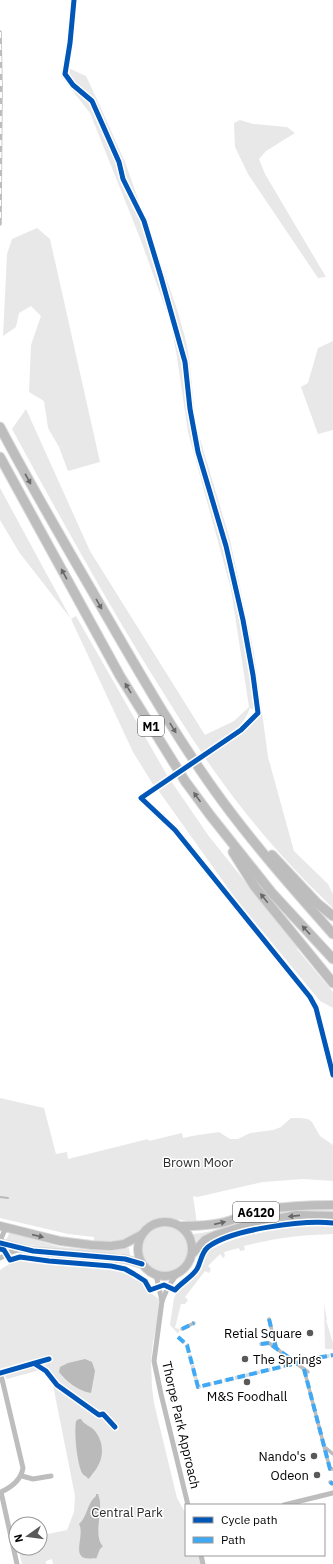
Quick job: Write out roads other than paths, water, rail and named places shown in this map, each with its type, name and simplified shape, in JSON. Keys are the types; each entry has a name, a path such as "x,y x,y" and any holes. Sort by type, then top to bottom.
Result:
{"highway":[{"name":"M1","path":"0,427 136,668 179,737 224,803 287,882 333,934"},
{"name":"M1","path":"0,456 120,676 178,769 210,815 255,887 333,982"},
{"name":"M1","path":"224,803 317,903 333,916"},
{"name":"M1","path":"210,815 272,893 333,959"},
{"name":"A6120","path":"181,1226 204,1226 222,1223 260,1211 285,1206 333,1205"},
{"name":"A6120","path":"193,1253 205,1240 247,1225 296,1215 333,1216"},
{"path":"3,1226 60,1241 111,1246 124,1244 141,1235 152,1225 167,1221 181,1226 190,1238 193,1253 190,1261 185,1268 177,1274 170,1276 156,1275 147,1270 139,1258 138,1250 141,1235"},
{"path":"0,1240 24,1249 57,1254 125,1259 142,1264"}],"street":[{"path":"65,74 70,43 74,0"},
{"path":"0,1240 3,1226"},
{"path":"0,1258 24,1249"},
{"name":"Thorpe Park Approach","path":"177,1274 168,1287 162,1301 154,1361 188,1504"},
{"name":"Thorpe Park Approach","path":"156,1275 162,1301"},
{"path":"269,1319 276,1348"},
{"path":"182,1329 194,1323"},
{"path":"261,1344 269,1343 308,1372"},
{"path":"304,1369 330,1469 333,1468"},
{"path":"0,1376 2,1379 23,1468 22,1476 9,1488 1,1492 17,1564"},
{"path":"325,1447 333,1454"},
{"path":"22,1476 33,1480 51,1476"},
{"path":"288,1504 333,1493"}],"waterway":[{"path":"0,1197 8,1198"}],"tunnel":[{"path":"178,1337 187,1345 198,1387 306,1360 333,1355"}],"railway":[{"path":"0,32 0,224"}],"place":[{"name":"Retial Square","path":"310,1333"},
{"name":"The Springs","path":"245,1359"},
{"name":"M&S Foodhall","path":"247,1382"},
{"name":"Nando's","path":"314,1456"},
{"name":"Odeon","path":"317,1475"}],"park label":[{"name":"Brown Moor","path":"198,1162"},
{"name":"Central Park","path":"127,1512"}]}
